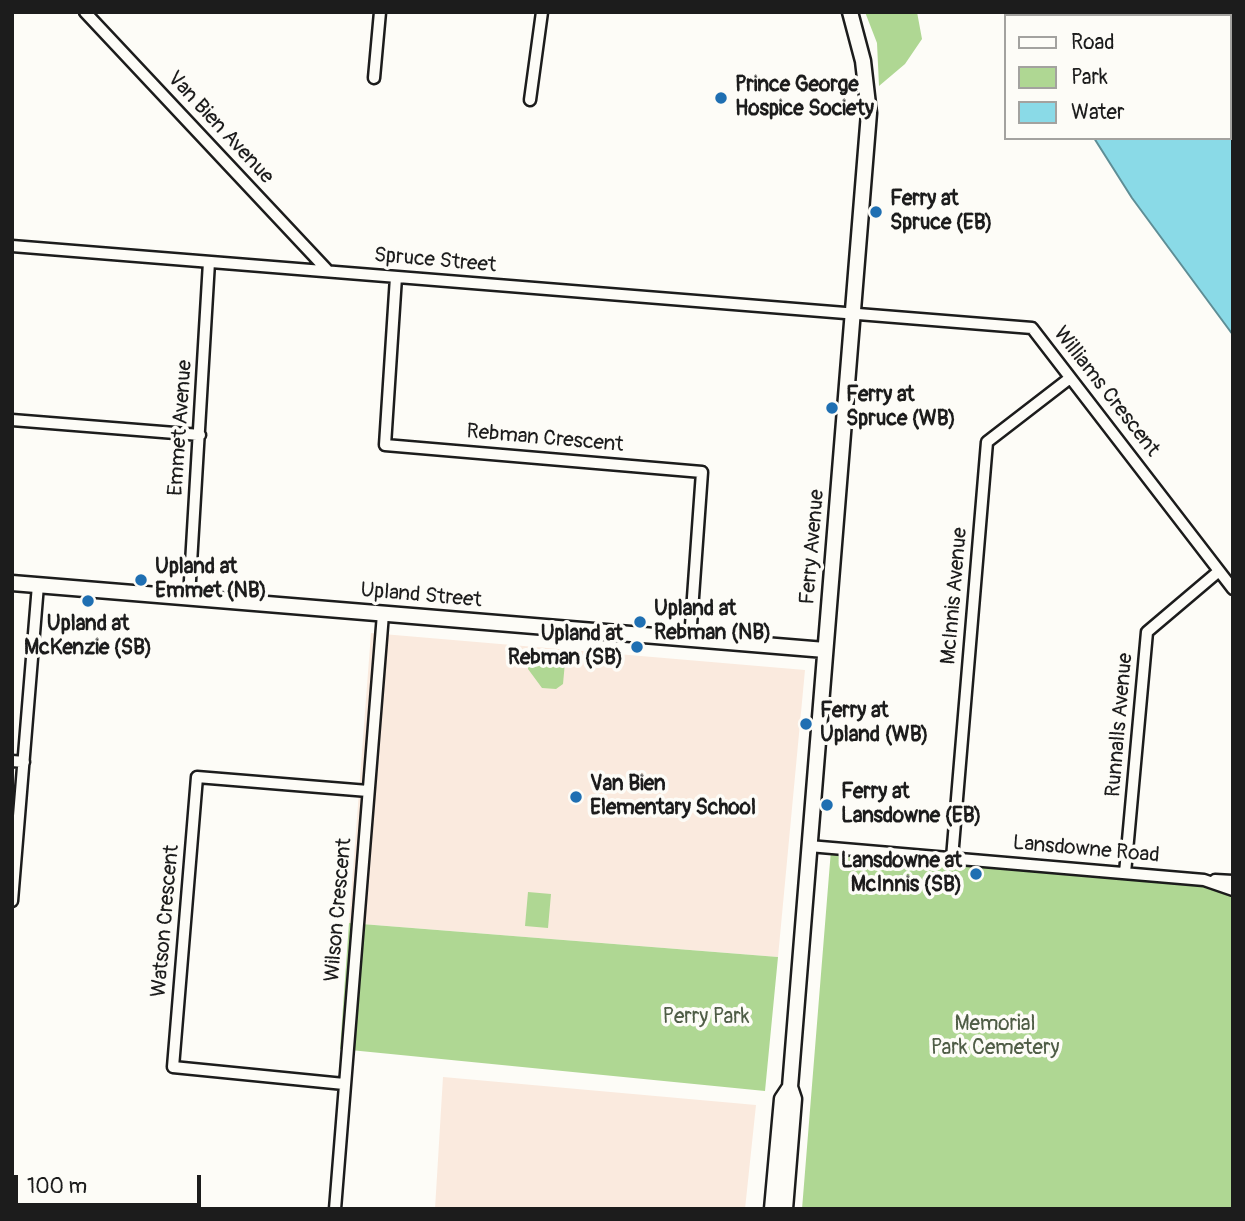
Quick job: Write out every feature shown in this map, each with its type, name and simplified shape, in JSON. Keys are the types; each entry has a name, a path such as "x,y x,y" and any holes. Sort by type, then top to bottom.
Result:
{"main road":[{"name":"Ferry Avenue","path":"785,1209 794,1099 790,1087 869,113 863,61 850,12"},
{"name":"Upland Street","path":"12,583 825,650"},
{"name":"Ferry Avenue","path":"772,1209 782,1099 790,1087"}],"street":[{"name":"Van Bien Avenue","path":"85,12 328,271"},
{"path":"374,79 380,12"},
{"path":"530,100 542,12"},
{"name":"Spruce Street","path":"12,246 853,316"},
{"name":"Emmet Avenue","path":"188,597 209,262"},
{"name":"Rebman Crescent","path":"396,277 385,445 702,472 690,639"},
{"name":"Williams Crescent","path":"853,316 1032,328 1233,589"},
{"name":"McInnis Avenue","path":"952,858 987,442 1070,378"},
{"path":"12,420 200,435"},
{"name":"Runnalls Avenue","path":"1125,873 1147,632 1219,571"},
{"path":"12,901 38,585"},
{"name":"Wilson Crescent","path":"335,1209 383,614"},
{"path":"12,761 24,762"},
{"name":"Watson Crescent","path":"344,1084 173,1067 175,1041 197,778 368,790"},
{"name":"Lansdowne Road","path":"809,846 1204,880 1233,890"},
{"path":"1204,880 1233,881"}],"shaded area":[{"name":"Van Bien Elementary School","path":"371,633 805,670 778,957 349,923"},
{"path":"443,1077 756,1105 745,1209 435,1209"}],"green space":[{"path":"865,12 917,12 922,39 905,64 879,86 877,43"},
{"path":"536,654 561,657 565,662 563,684 556,689 542,688 528,669 528,661"},
{"name":"Memorial Park Cemetery","path":"831,850 1202,877 1233,895 1233,1209 802,1209"},
{"path":"528,892 551,894 548,928 525,926"},
{"name":"Perry Park","path":"349,923 778,957 765,1091 340,1049"}],"water":[{"path":"1011,12 1233,12 1233,335 1132,198 1095,140 1231,140 1231,14"}],"place":[{"name":"Prince George Hospice Society","path":"721,98"},
{"name":"Ferry at Spruce (EB)","path":"876,212"},
{"name":"Ferry at Spruce (WB)","path":"832,408"},
{"name":"Upland at Emmet (NB)","path":"141,580"},
{"name":"Upland at McKenzie (SB)","path":"88,601"},
{"name":"Upland at Rebman (NB)","path":"640,622"},
{"name":"Upland at Rebman (SB)","path":"637,647"},
{"name":"Ferry at Upland (WB)","path":"806,724"},
{"name":"Van Bien Elementary School","path":"576,797"},
{"name":"Ferry at Lansdowne (EB)","path":"827,805"},
{"name":"Lansdowne at McInnis (SB)","path":"976,874"}]}
